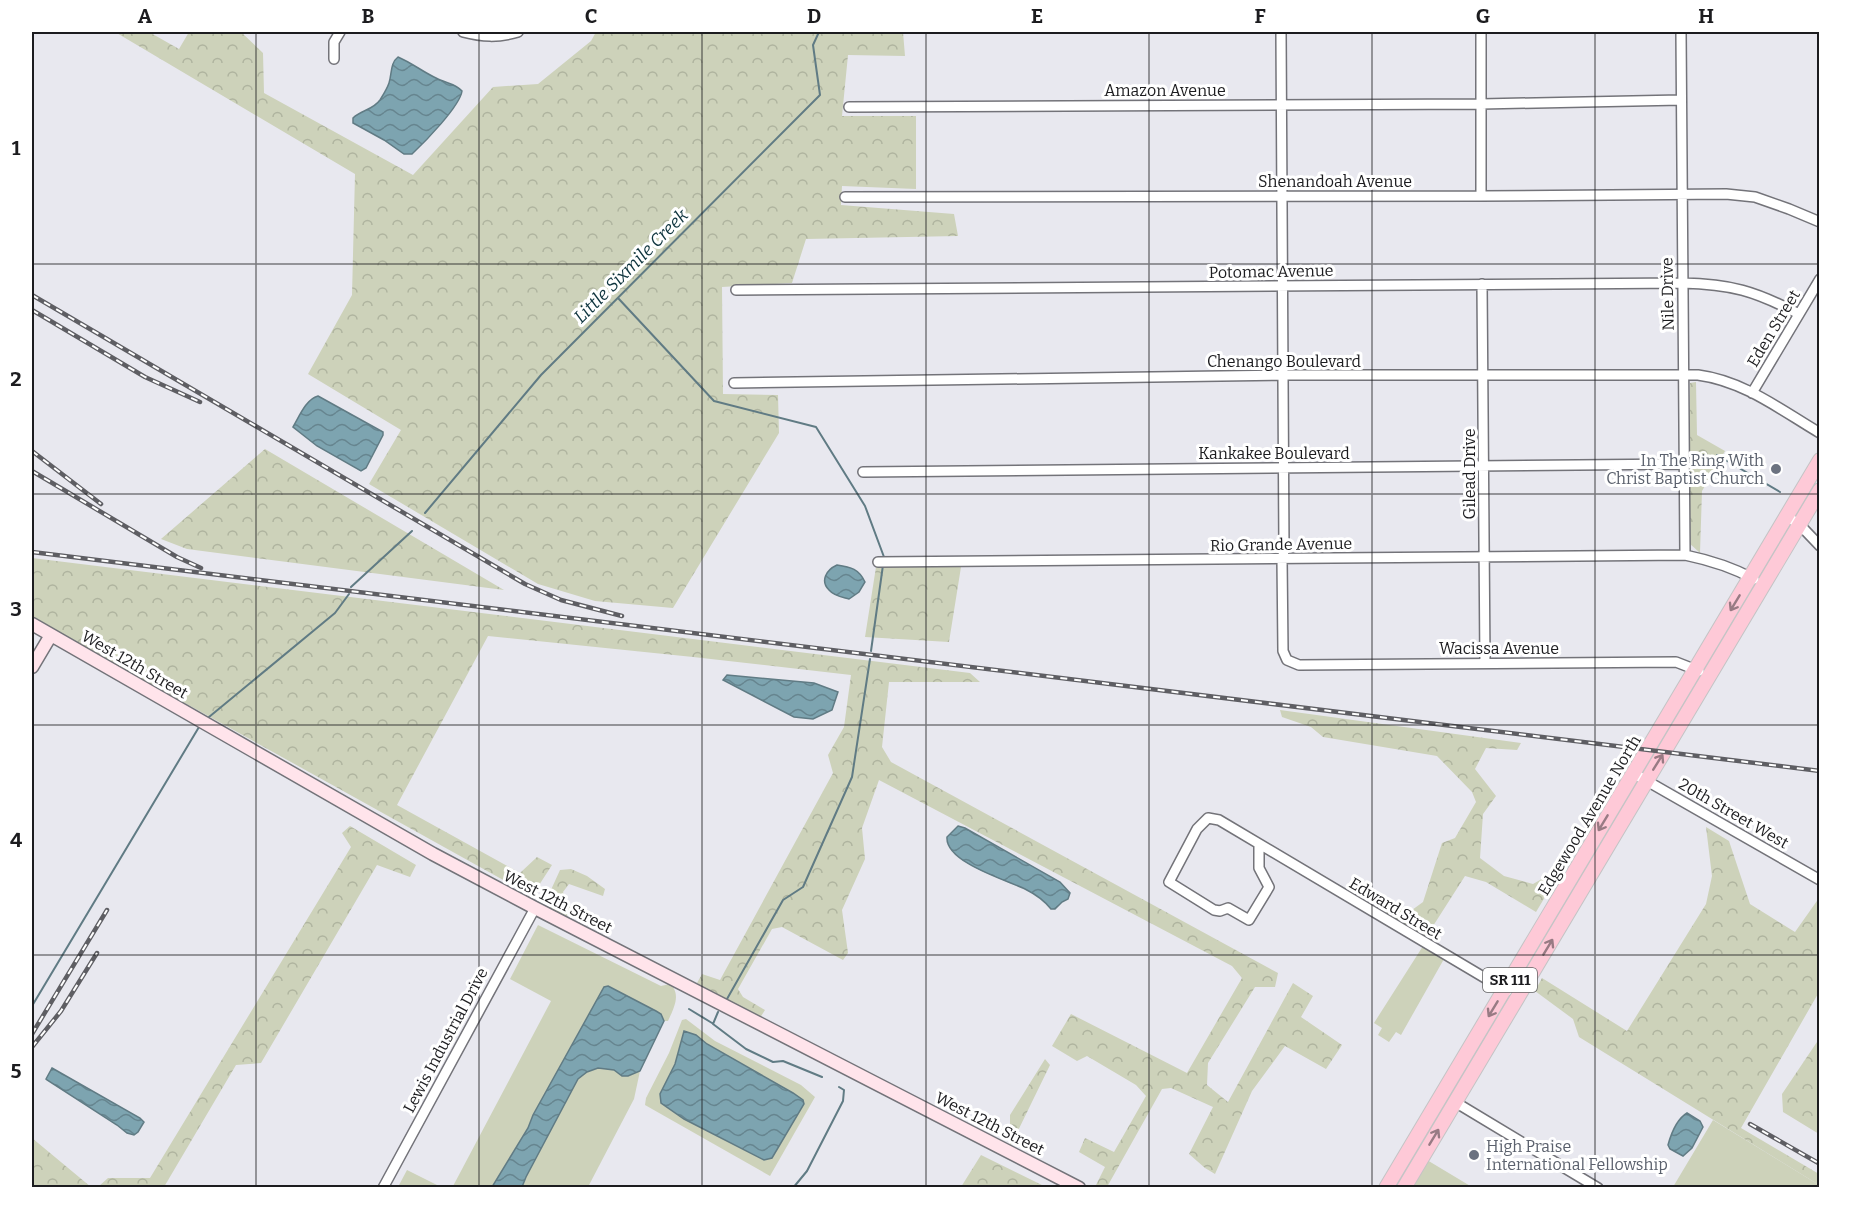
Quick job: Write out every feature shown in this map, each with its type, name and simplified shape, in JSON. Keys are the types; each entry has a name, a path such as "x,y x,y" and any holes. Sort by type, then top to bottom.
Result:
{"main road":[{"name":"Edgewood Avenue North","path":"1386,1188 1820,460"},
{"name":"Edgewood Avenue North","path":"1404,1188 1820,490"}],"street":[{"path":"334,59 334,42 340,32"},
{"path":"463,32 489,37 518,32"},
{"path":"1281,32 1284,467 1284,551 1282,559"},
{"path":"1481,32 1481,196"},
{"name":"Nile Drive","path":"1681,32 1685,555"},
{"name":"Amazon Avenue","path":"849,107 1481,104 1681,100"},
{"name":"Shenandoah Avenue","path":"845,196 1725,194 1755,197 1820,222"},
{"name":"Eden Street","path":"1752,393 1820,279"},
{"name":"Potomac Avenue","path":"736,290 1682,283 1724,286 1752,292 1799,314"},
{"name":"Gilead Drive","path":"1482,284 1485,663"},
{"name":"Chenango Boulevard","path":"734,383 1283,375 1683,374 1715,377 1739,386 1820,433"},
{"name":"Kankakee Boulevard","path":"863,472 1684,464"},
{"path":"1786,516 1799,524 1820,546"},
{"name":"Rio Grande Avenue","path":"878,562 1685,555 1710,561 1764,585"},
{"name":"Wacissa Avenue","path":"1282,559 1283,651 1287,660 1299,665 1676,662 1708,677"},
{"name":"West 12th Street","path":"32,624 433,854 1080,1188"},
{"path":"32,667 51,635"},
{"name":"20th Street West","path":"1633,773 1820,880"},
{"name":"Edward Street","path":"1259,845 1259,868 1269,886 1250,920 1228,908 1221,911 1214,910 1169,882 1197,829 1208,818 1219,820 1518,997"},
{"name":"Lewis Industrial Drive","path":"383,1188 535,908"},
{"path":"1455,1102 1598,1188"},
{"path":"1407,1152 1420,1160"}],"green space":[{"path":"115,32 149,32 179,49 189,32 241,32 263,53 264,93 413,175 493,87 538,84 591,41 596,32 903,32 905,56 848,55 842,116 916,116 916,189 842,186 841,205 954,214 958,236 806,239 792,283 722,287 723,394 778,395 779,433 673,608 595,601 538,584 369,484 401,430 308,374 352,295 355,174"},
{"path":"1696,382 1697,435 1725,451 1702,491 1700,553 1688,542 1690,383"},
{"path":"265,449 504,590 187,549 161,539"},
{"path":"32,558 970,673 980,682 889,682 882,747 891,762 1278,973 1275,987 1255,987 1208,1063 1207,1085 1228,1102 1293,983 1313,996 1301,1017 1342,1045 1326,1069 1285,1046 1252,1091 1215,1174 1189,1154 1213,1107 1171,1088 1162,1089 1107,1187 1095,1187 1105,1167 1079,1152 1085,1138 1114,1152 1146,1096 1136,1085 1087,1056 1077,1061 1052,1046 1071,1014 1187,1073 1242,978 1232,966 879,780 862,828 865,859 842,910 848,953 843,960 782,927 772,929 738,989 743,997 765,1010 760,1018 697,983 702,974 720,980 833,773 828,755 844,727 851,675 488,636 397,805 520,873 537,857 552,865 532,896 32,618"},
{"path":"876,567 961,567 949,642 865,637"},
{"path":"1280,710 1521,743 1517,750 1486,748 1475,769 1496,796 1483,814 1480,858 1504,876 1533,884 1563,867 1536,912 1486,882 1465,876 1426,937 1382,912 1390,905 1412,910 1423,902 1442,843 1455,838 1476,802 1472,792 1437,756 1323,737 1311,727 1282,717"},
{"path":"350,826 416,865 410,877 377,865 261,1063 236,1065 164,1187 98,1187 108,1178 150,1178 351,847 342,833"},
{"path":"1706,827 1729,841 1750,904 1795,932 1819,898 1819,992 1741,1128 1819,1174 1819,1185 1579,1037 1573,1019 1535,991 1542,978 1627,1031 1706,904 1712,876"},
{"path":"571,869 587,876 605,889 603,896 569,884 563,892 570,907 566,919 550,908 556,897 550,892 560,870"},
{"path":"538,925 661,986 670,984 674,988 676,997 674,1007 668,1021 664,1021 661,1014 605,987 533,1115 528,1128 492,1187 452,1188 551,1001 510,979"},
{"path":"1423,946 1444,959 1401,1035 1396,1032 1389,1042 1378,1035 1382,1028 1374,1023"},
{"path":"686,1019 715,1041 801,1085 815,1097 770,1176 645,1105 646,1098 669,1053 682,1020","holes":["684,1031 696,1035 707,1044 803,1100 772,1158 764,1160 684,1119 660,1094 675,1064"]},
{"path":"1819,1039 1819,1134 1783,1112 1782,1094"},
{"path":"1045,1059 1050,1065 1010,1147 1010,1115"},
{"path":"598,1068 614,1070 628,1076 640,1071 634,1099 588,1187 522,1188 578,1079"},
{"path":"1713,1120 1819,1185 1819,1187 1673,1187"},
{"path":"32,1138 91,1187 32,1187"},
{"path":"981,1155 1046,1187 961,1187"},
{"path":"1427,1160 1472,1187 1411,1188"},
{"path":"407,1170 441,1187 398,1187"}],"water":[{"path":"398,57 462,91 449,114 412,154 404,154 353,123 353,118 380,100"},
{"path":"318,396 383,432 366,468 361,471 317,446 293,427 306,404"},
{"path":"837,565 854,569 865,582 859,592 849,599 833,594 826,587 825,576"},
{"path":"727,675 814,683 838,692 832,710 813,719 794,717 723,680"},
{"path":"958,826 1060,882 1070,893 1068,899 1055,909 1051,909 1029,891 966,862 949,846 947,837"},
{"path":"608,986 661,1014 664,1021 640,1071 622,1076 614,1070 598,1068 578,1079 522,1187 492,1187 528,1128 604,987"},
{"path":"684,1031 696,1035 707,1044 803,1100 804,1104 772,1158 764,1160 684,1119 661,1103 660,1094 675,1064"},
{"path":"52,1068 140,1118 144,1122 138,1132 134,1135 127,1133 47,1080"},
{"path":"1687,1113 1700,1121 1703,1127 1692,1148 1683,1156 1670,1149 1668,1145 1677,1123"}],"waterway":[{"name":"Little Sixmile Creek","path":"425,513 541,375 820,95 813,45 819,32"},
{"path":"618,298 714,401 816,427 865,506 884,557"},
{"path":"1717,455 1780,492"},
{"path":"351,587 412,531"},
{"path":"871,651 883,565"},
{"path":"209,717 335,613 349,594"},
{"path":"727,999 783,900 803,887 852,777 870,659"},
{"path":"32,1006 199,727"},
{"path":"689,1009 712,1023"},
{"path":"718,1012 713,1024 746,1049 773,1062 783,1061 822,1077"},
{"path":"793,1188 807,1171 843,1101 844,1090 839,1087"}],"railway":[{"path":"32,295 525,584 561,600 622,616"},
{"path":"32,310 145,377 200,402"},
{"path":"32,451 101,504"},
{"path":"32,471 177,557 201,568"},
{"path":"32,552 1820,771"},
{"path":"32,1034 107,910"},
{"path":"32,1047 61,1011 97,953"},
{"path":"1750,1124 1820,1164"}],"place":[{"name":"In The Ring With Christ Baptist Church","path":"1776,469"},
{"name":"High Praise International Fellowship","path":"1474,1155"}]}
